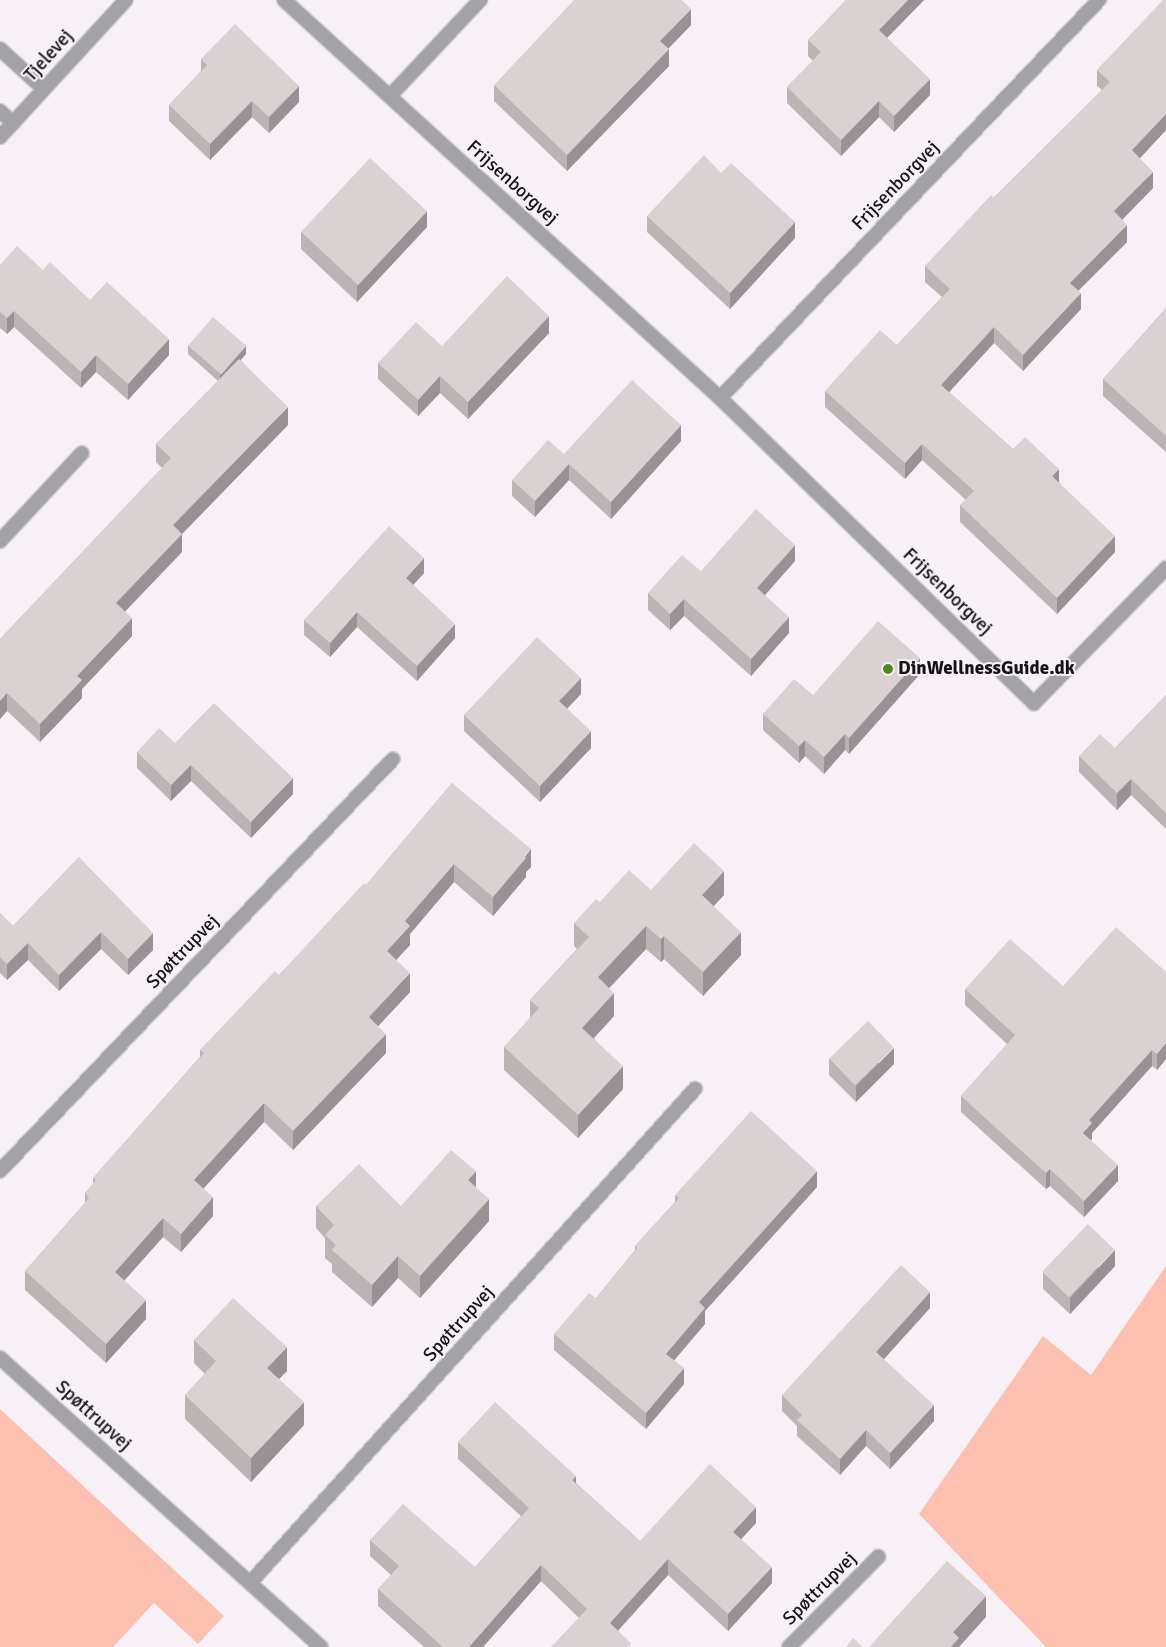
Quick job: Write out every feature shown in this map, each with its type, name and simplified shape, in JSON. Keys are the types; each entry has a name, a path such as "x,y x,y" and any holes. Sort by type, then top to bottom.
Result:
{"street":[{"name":"Tjelevej","path":"0,137 126,0"},
{"name":"Frijsenborgvej","path":"284,0 720,398 1034,703 1166,568"},
{"path":"390,96 480,0"},
{"name":"Frijsenborgvej","path":"720,398 1099,0"},
{"path":"0,49 44,89"},
{"path":"0,111 13,123"},
{"path":"0,541 82,453"},
{"name":"Spøttrupvej","path":"0,1172 393,759"},
{"name":"Spøttrupvej","path":"250,1583 695,1089"},
{"name":"Spøttrupvej","path":"0,1358 321,1647"},
{"name":"Spøttrupvej","path":"788,1647 878,1557"}],"shaded area":[{"path":"1166,1266 1166,1647 1046,1647 919,1514 1043,1336 1091,1375"},
{"path":"0,1409 224,1616 198,1644 154,1603 113,1647 0,1647"}],"building":[{"path":"574,0 682,0 691,9 660,41 669,49 567,155 494,85"},
{"path":"846,0 908,0 879,30 930,79 894,116 879,101 841,140 787,87 821,52 808,40"},
{"path":"1163,0 1166,0 1166,114 1132,150 1153,172 1114,211 1127,225 1070,283 1081,293 1023,355 994,327 941,385 1013,449 1025,437 1059,469 1052,476 1115,536 1057,598 960,505 974,491 922,444 905,463 825,391 880,330 897,345 950,289 925,266 991,195 994,198 1110,82 1097,70"},
{"path":"235,24 299,86 269,117 252,101 210,144 169,105 207,65 201,59"},
{"path":"704,155 721,173 731,163 795,222 730,293 647,216"},
{"path":"370,158 427,211 358,285 301,232"},
{"path":"17,246 43,270 50,262 90,300 107,282 169,339 128,384 96,355 81,372 14,311 7,318 0,312 0,265"},
{"path":"507,276 549,316 468,402 440,376 418,400 378,363 416,322 442,346"},
{"path":"1166,308 1166,436 1103,379"},
{"path":"213,317 246,346 221,375 188,346"},
{"path":"239,359 288,407 173,525 182,534 116,603 132,618 77,676 82,680 40,724 7,693 0,701 0,639 171,458 156,444"},
{"path":"632,380 681,425 611,502 569,464 535,501 512,480 548,440 564,454"},
{"path":"756,509 795,545 757,588 789,617 751,659 684,599 670,614 648,593 682,555 701,571"},
{"path":"389,526 424,558 406,578 455,624 417,666 357,612 330,643 304,620"},
{"path":"878,621 920,658 849,738 845,734 824,757 805,740 799,746 763,714 794,679 813,695"},
{"path":"537,637 581,678 559,701 591,731 540,786 464,715"},
{"path":"1166,695 1166,813 1131,779 1117,793 1079,756 1100,734 1115,748"},
{"path":"214,703 293,778 251,822 191,765 171,785 137,752 159,728 175,743"},
{"path":"452,783 531,849 524,856 526,858 493,897 454,864 405,921 410,926 387,951 410,973 369,1017 386,1034 293,1131 264,1103 194,1180 213,1197 181,1234 163,1218 115,1272 146,1300 106,1344 25,1271 89,1198 85,1193 96,1180 93,1178 204,1053 200,1050 275,971 279,975 364,883 366,885"},
{"path":"694,843 724,871 702,895 741,932 703,972 664,936 661,939 646,926 598,977 614,993 582,1028 623,1066 578,1115 504,1047 539,1008 530,1000 589,937 574,923 596,899 600,902 629,870 651,890"},
{"path":"79,857 153,933 128,959 101,932 59,975 28,943 7,964 0,957 0,913 13,926"},
{"path":"1116,927 1166,972 1166,1043 1157,1054 1152,1050 1089,1120 1092,1123 1083,1133 1118,1165 1084,1201 1050,1169 1046,1173 961,1096 1015,1035 965,989 1010,939 1063,986"},
{"path":"868,1021 894,1048 855,1085 829,1059"},
{"path":"751,1111 817,1171 699,1302 705,1308 666,1354 684,1368 646,1413 554,1334 589,1293 596,1298 637,1248 635,1246 679,1198 675,1195"},
{"path":"451,1150 476,1171 468,1180 489,1199 420,1276 398,1256 372,1285 332,1250 336,1245 325,1235 334,1225 316,1206 359,1164 401,1206"},
{"path":"1088,1224 1115,1250 1069,1297 1042,1271"},
{"path":"901,1265 930,1292 876,1352 934,1405 890,1453 866,1430 840,1459 797,1420 802,1415 782,1395"},
{"path":"233,1298 287,1347 267,1368 304,1402 251,1458 185,1395 216,1361 194,1340"},
{"path":"495,1402 576,1476 572,1480 640,1541 710,1464 756,1507 733,1532 772,1567 728,1614 668,1559 610,1623 631,1643 627,1647 551,1647 587,1609 541,1565 469,1647 443,1647 378,1589 399,1566 370,1540 403,1504 475,1567 529,1508 458,1442"},
{"path":"947,1561 986,1596 953,1632 959,1638 951,1647 869,1647"},
{"path":"853,1638 863,1647 846,1647"}],"place":[{"name":"DinWellnessGuide.dk","path":"888,669"}]}
